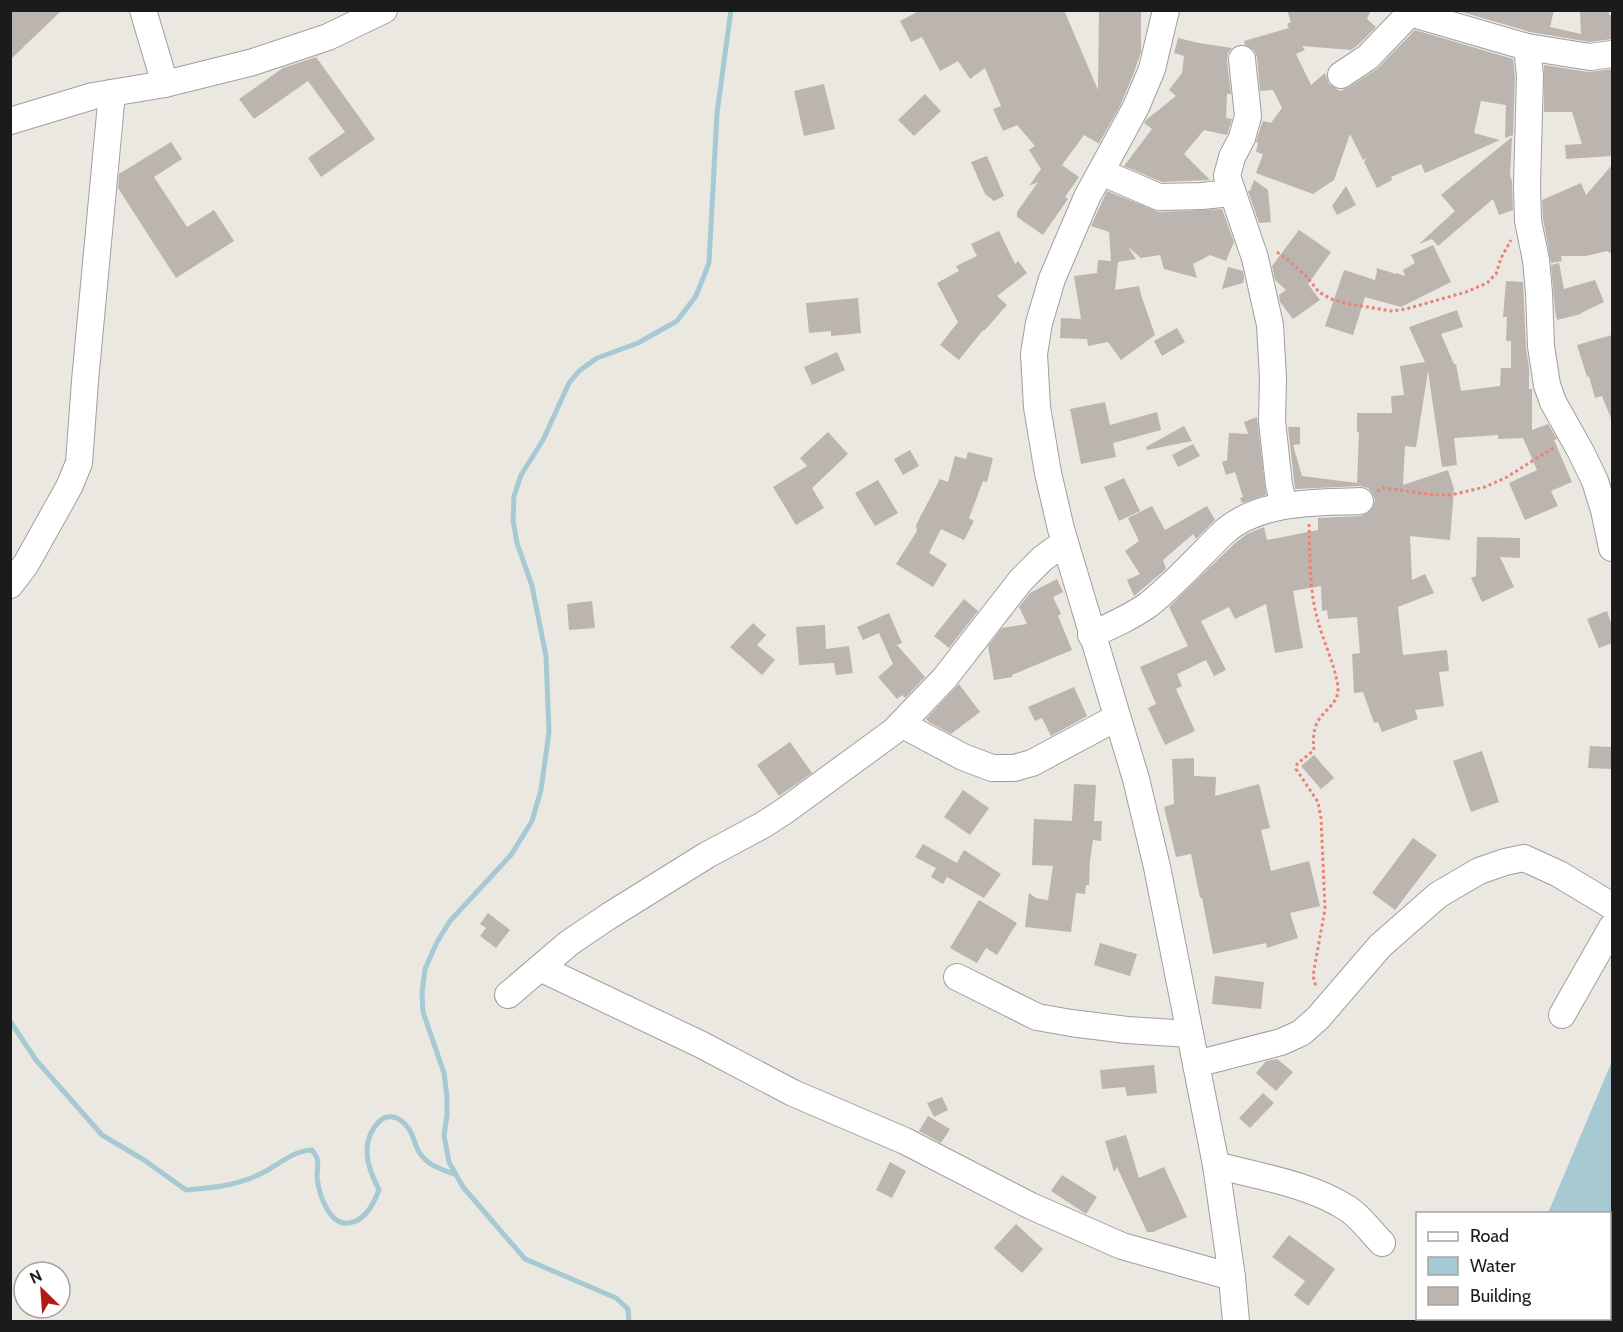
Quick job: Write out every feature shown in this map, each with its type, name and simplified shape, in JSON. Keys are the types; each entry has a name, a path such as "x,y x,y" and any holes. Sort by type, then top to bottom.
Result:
{"street":[{"path":"143,10 165,84"},
{"path":"10,121 93,96 165,84 253,62 328,37 384,10"},
{"path":"1166,10 1152,69 1136,107 1087,197 1052,279 1039,323 1034,354 1037,407 1048,472 1065,544 1136,779 1157,867 1216,1165 1236,1322"},
{"path":"1341,75 1368,57 1408,12 1527,47 1590,57 1612,54"},
{"path":"1527,47 1530,76 1528,221 1537,271 1541,346 1547,385 1553,402 1595,481 1612,548"},
{"path":"1242,59 1248,116 1227,176 1255,258 1270,325 1273,378 1272,421 1279,485 1296,505"},
{"path":"10,585 26,564 69,487 79,463 112,93"},
{"path":"1101,172 1159,197 1202,196 1221,194 1231,190"},
{"path":"1091,635 1147,606 1235,523 1245,518 1296,505 1360,501"},
{"path":"508,995 569,943 707,855 786,810 894,731 944,679 1021,580 1042,559 1065,544"},
{"path":"901,724 982,765 992,768 1014,768 1032,763 1116,718"},
{"path":"1196,1064 1281,1042 1301,1033 1330,1005 1380,946 1438,895 1479,872 1505,862 1524,858 1559,874 1612,906"},
{"path":"1562,1015 1612,927"},
{"path":"540,968 700,1044 793,1093 905,1141 1051,1215 1122,1246 1232,1278"},
{"path":"957,977 1037,1017 1127,1030 1190,1034"},
{"path":"1216,1165 1289,1184 1324,1196 1348,1208 1382,1243"}],"path":[{"path":"1248,237 1286,258 1306,276 1319,292 1330,299 1391,311 1466,292 1487,283 1496,274 1509,242 1528,221"},
{"path":"1360,501 1384,488 1451,495 1485,487 1507,477 1572,437"},
{"path":"1296,505 1317,619 1338,689 1335,701 1316,724 1313,739 1314,750 1297,764 1296,768 1318,802 1321,818 1325,909 1313,976 1316,987 1330,1005"}],"water":[{"path":"1612,1061 1612,1321 1512,1321 1611,1320 1611,1212 1548,1212"}],"building":[{"path":"10,10 62,10 10,60"},
{"path":"921,10 1064,10 1098,90 1099,10 1141,10 1141,52 1120,106 1098,145 1084,135 1062,165 1079,177 1065,197 1068,199 1043,235 1017,217 1017,212 1038,182 1029,186 1041,169 1029,150 1035,146 1017,125 1003,131 993,109 1001,106 985,68 970,79 958,61 940,71 922,37 911,42 900,21"},
{"path":"1287,10 1371,10 1367,19 1376,27 1351,50 1302,46 1305,50 1296,54 1311,85 1325,73 1329,84 1340,91 1349,87 1377,69 1415,30 1513,59 1515,77 1513,135 1505,138 1506,105 1481,101 1474,133 1500,140 1425,173 1421,164 1391,177 1392,180 1377,188 1364,162 1367,158 1363,160 1350,134 1334,180 1313,194 1256,173 1263,154 1256,152 1258,143 1256,142 1263,121 1271,123 1282,108 1273,90 1260,91 1257,57 1254,50 1245,45 1244,41 1289,28 1287,24 1291,22"},
{"path":"1455,10 1554,10 1550,27 1581,34 1580,10 1609,10 1609,15 1612,15 1612,39 1590,42 1530,32"},
{"path":"1178,38 1232,48 1228,53 1227,61 1231,94 1227,94 1226,118 1232,119 1227,135 1204,130 1184,154 1210,180 1162,182 1124,166 1152,129 1144,123 1146,120 1176,96 1169,90 1182,73 1184,56 1174,53"},
{"path":"316,57 375,139 321,177 308,158 345,132 308,81 254,119 239,99 283,68"},
{"path":"1544,65 1588,72 1612,69 1612,156 1566,159 1565,145 1582,144 1572,112 1544,112"},
{"path":"824,84 835,129 804,136 794,91"},
{"path":"925,94 941,111 914,136 898,120"},
{"path":"1512,137 1510,175 1513,210 1499,215 1493,199 1438,246 1432,239 1419,244 1455,211 1441,195"},
{"path":"171,142 182,159 154,177 187,227 214,210 234,241 176,278 118,188 119,174"},
{"path":"987,156 1004,196 994,201 985,194 971,162"},
{"path":"1612,165 1612,254 1607,251 1586,256 1561,256 1562,261 1551,263 1542,200 1581,183 1586,195"},
{"path":"1254,180 1268,190 1271,222 1259,223 1248,191"},
{"path":"1346,186 1356,205 1337,215 1332,206"},
{"path":"1107,191 1159,212 1222,209 1234,242 1226,261 1210,255 1193,264 1197,278 1164,269 1160,255 1141,258 1128,247 1136,259 1118,262 1115,290 1139,286 1155,335 1121,360 1108,342 1088,346 1087,339 1060,338 1061,318 1081,319 1074,276 1097,273 1098,260 1111,261 1109,232 1091,226"},
{"path":"1299,230 1331,252 1308,284 1320,300 1293,319 1280,302 1279,295 1286,290 1275,280 1272,266"},
{"path":"999,231 1015,264 1018,261 1027,273 997,296 1007,305 959,360 940,345 958,322 937,283 959,271 956,266 977,256 971,244"},
{"path":"1433,245 1451,282 1401,307 1365,297 1353,335 1325,326 1344,270 1375,280 1376,268 1405,276 1403,270 1415,263 1411,255"},
{"path":"1559,263 1564,289 1595,280 1604,302 1581,314 1557,320 1551,265"},
{"path":"1228,267 1243,271 1243,283 1222,289"},
{"path":"1506,281 1523,282 1529,389 1532,389 1532,430 1548,424 1557,439 1554,440 1572,482 1551,491 1558,506 1525,520 1509,483 1537,470 1523,438 1498,439 1498,435 1454,438 1457,465 1442,467 1428,371 1416,447 1405,446 1403,485 1448,470 1454,489 1450,540 1410,536 1412,580 1425,574 1434,593 1398,607 1403,655 1447,650 1449,671 1439,672 1444,706 1415,710 1418,719 1382,732 1378,722 1374,723 1363,692 1354,693 1352,654 1360,653 1357,617 1328,619 1327,610 1322,611 1321,586 1293,591 1303,648 1275,653 1266,604 1235,619 1229,607 1201,621 1226,670 1214,676 1206,660 1177,674 1182,686 1176,689 1195,731 1165,745 1148,708 1156,704 1140,667 1188,646 1169,607 1247,534 1264,527 1267,540 1318,530 1318,518 1361,516 1373,507 1375,500 1372,493 1368,488 1360,486 1295,489 1288,427 1300,427 1300,444 1293,445 1302,476 1357,483 1359,432 1357,432 1357,413 1392,413 1391,396 1404,395 1400,366 1425,362 1409,327 1457,310 1463,327 1441,334 1456,364 1461,391 1500,386 1501,368 1511,368 1511,341 1506,341 1507,317 1503,317"},
{"path":"858,298 861,333 831,336 831,331 809,333 806,303"},
{"path":"1177,328 1185,342 1162,356 1154,341"},
{"path":"1612,335 1612,421 1602,396 1595,398 1577,345"},
{"path":"837,352 845,370 812,385 804,367"},
{"path":"1105,402 1110,425 1157,412 1161,430 1113,443 1116,457 1081,464 1070,409"},
{"path":"1257,417 1266,495 1242,503 1240,498 1243,497 1235,472 1226,475 1222,462 1227,460 1229,433 1248,434 1244,422"},
{"path":"1184,426 1192,441 1147,450 1146,447"},
{"path":"828,432 848,454 812,488 824,508 796,525 773,487 807,466 800,458"},
{"path":"1193,444 1200,456 1178,467 1172,455"},
{"path":"910,450 919,466 903,475 894,459"},
{"path":"968,452 993,458 987,482 983,481 969,518 974,521 964,540 941,529 929,553 947,564 933,587 896,564 917,531 916,525 940,479 948,482 955,456 966,459"},
{"path":"1124,478 1140,511 1119,521 1104,487"},
{"path":"878,480 898,513 875,526 855,493"},
{"path":"1152,506 1165,530 1207,506 1215,520 1196,539 1193,534 1163,560 1166,569 1134,596 1127,580 1140,574 1125,551 1139,541 1128,518"},
{"path":"1477,537 1520,538 1520,558 1500,557 1514,587 1482,602 1471,578 1476,576"},
{"path":"1057,579 1063,592 1053,597 1072,650 1012,675 1012,677 994,680 988,646 1002,628 1027,624 1019,607 1030,593"},
{"path":"964,599 978,611 949,648 934,636"},
{"path":"592,601 595,628 569,630 567,604"},
{"path":"1607,611 1612,626 1612,643 1599,648 1587,619"},
{"path":"889,613 902,643 897,645 925,677 905,698 902,695 897,699 878,677 893,664 879,633 863,640 857,627"},
{"path":"753,623 766,635 757,645 775,660 762,675 730,647"},
{"path":"825,625 826,649 849,646 853,673 836,675 834,663 799,665 796,627"},
{"path":"959,684 980,712 951,734 926,719"},
{"path":"1074,687 1087,716 1051,736 1042,718 1035,721 1028,707"},
{"path":"790,742 812,773 779,796 757,765"},
{"path":"1590,746 1612,747 1612,769 1588,768"},
{"path":"1482,751 1499,802 1471,812 1453,761"},
{"path":"1314,755 1334,778 1321,789 1301,766"},
{"path":"1194,758 1194,776 1216,777 1215,796 1259,784 1270,828 1261,830 1271,871 1309,861 1320,906 1290,913 1298,938 1267,948 1266,943 1213,954 1191,854 1176,857 1164,807 1174,804 1172,759"},
{"path":"1074,784 1096,785 1094,821 1102,821 1101,841 1093,840 1089,885 1086,885 1085,894 1076,893 1071,932 1025,927 1029,893 1036,898 1048,900 1053,866 1032,865 1034,819 1072,821"},
{"path":"963,790 989,808 970,835 944,817"},
{"path":"1413,838 1437,855 1395,910 1372,893"},
{"path":"923,844 957,863 964,850 1001,874 984,898 947,877 943,884 931,877 936,868 915,857"},
{"path":"979,900 1017,923 997,955 986,948 977,963 950,948"},
{"path":"488,913 510,930 496,948 480,936 486,928 480,924"},
{"path":"1100,943 1137,954 1130,976 1094,965"},
{"path":"1215,976 1264,982 1261,1009 1212,1004"},
{"path":"1277,1059 1293,1072 1276,1091 1256,1073 1266,1061"},
{"path":"1154,1065 1157,1093 1127,1096 1125,1087 1102,1089 1100,1070"},
{"path":"1263,1093 1274,1103 1250,1128 1239,1118"},
{"path":"942,1097 948,1110 934,1117 927,1103"},
{"path":"928,1116 950,1129 941,1143 919,1131"},
{"path":"1126,1135 1139,1178 1164,1167 1187,1217 1153,1232 1147,1232 1117,1167 1114,1172 1105,1141"},
{"path":"890,1162 906,1171 892,1198 876,1190"},
{"path":"1062,1175 1097,1197 1086,1214 1051,1191"},
{"path":"1016,1224 1043,1249 1022,1273 994,1248"},
{"path":"1289,1235 1335,1269 1308,1306 1294,1295 1305,1281 1272,1257"}],"waterway":[{"path":"629,1322 628,1309 616,1298 525,1259 463,1187 449,1162 444,1135 447,1116 444,1073 423,1012 422,993 425,969 437,942 450,921 511,855 532,821 541,790 549,732 546,656 532,586 517,543 513,520 514,496 521,475 543,440 569,383 579,371 597,358 638,343 677,321 696,296 709,263 717,113 731,10"},
{"path":"10,1021 36,1060 102,1135 144,1160 186,1190 239,1182 263,1173 297,1153 312,1150 317,1158 318,1184 327,1209 338,1221 353,1222 366,1213 379,1190 370,1169 367,1147 375,1126 379,1121 389,1117 394,1117 404,1123 419,1153 427,1161 456,1175"}]}
